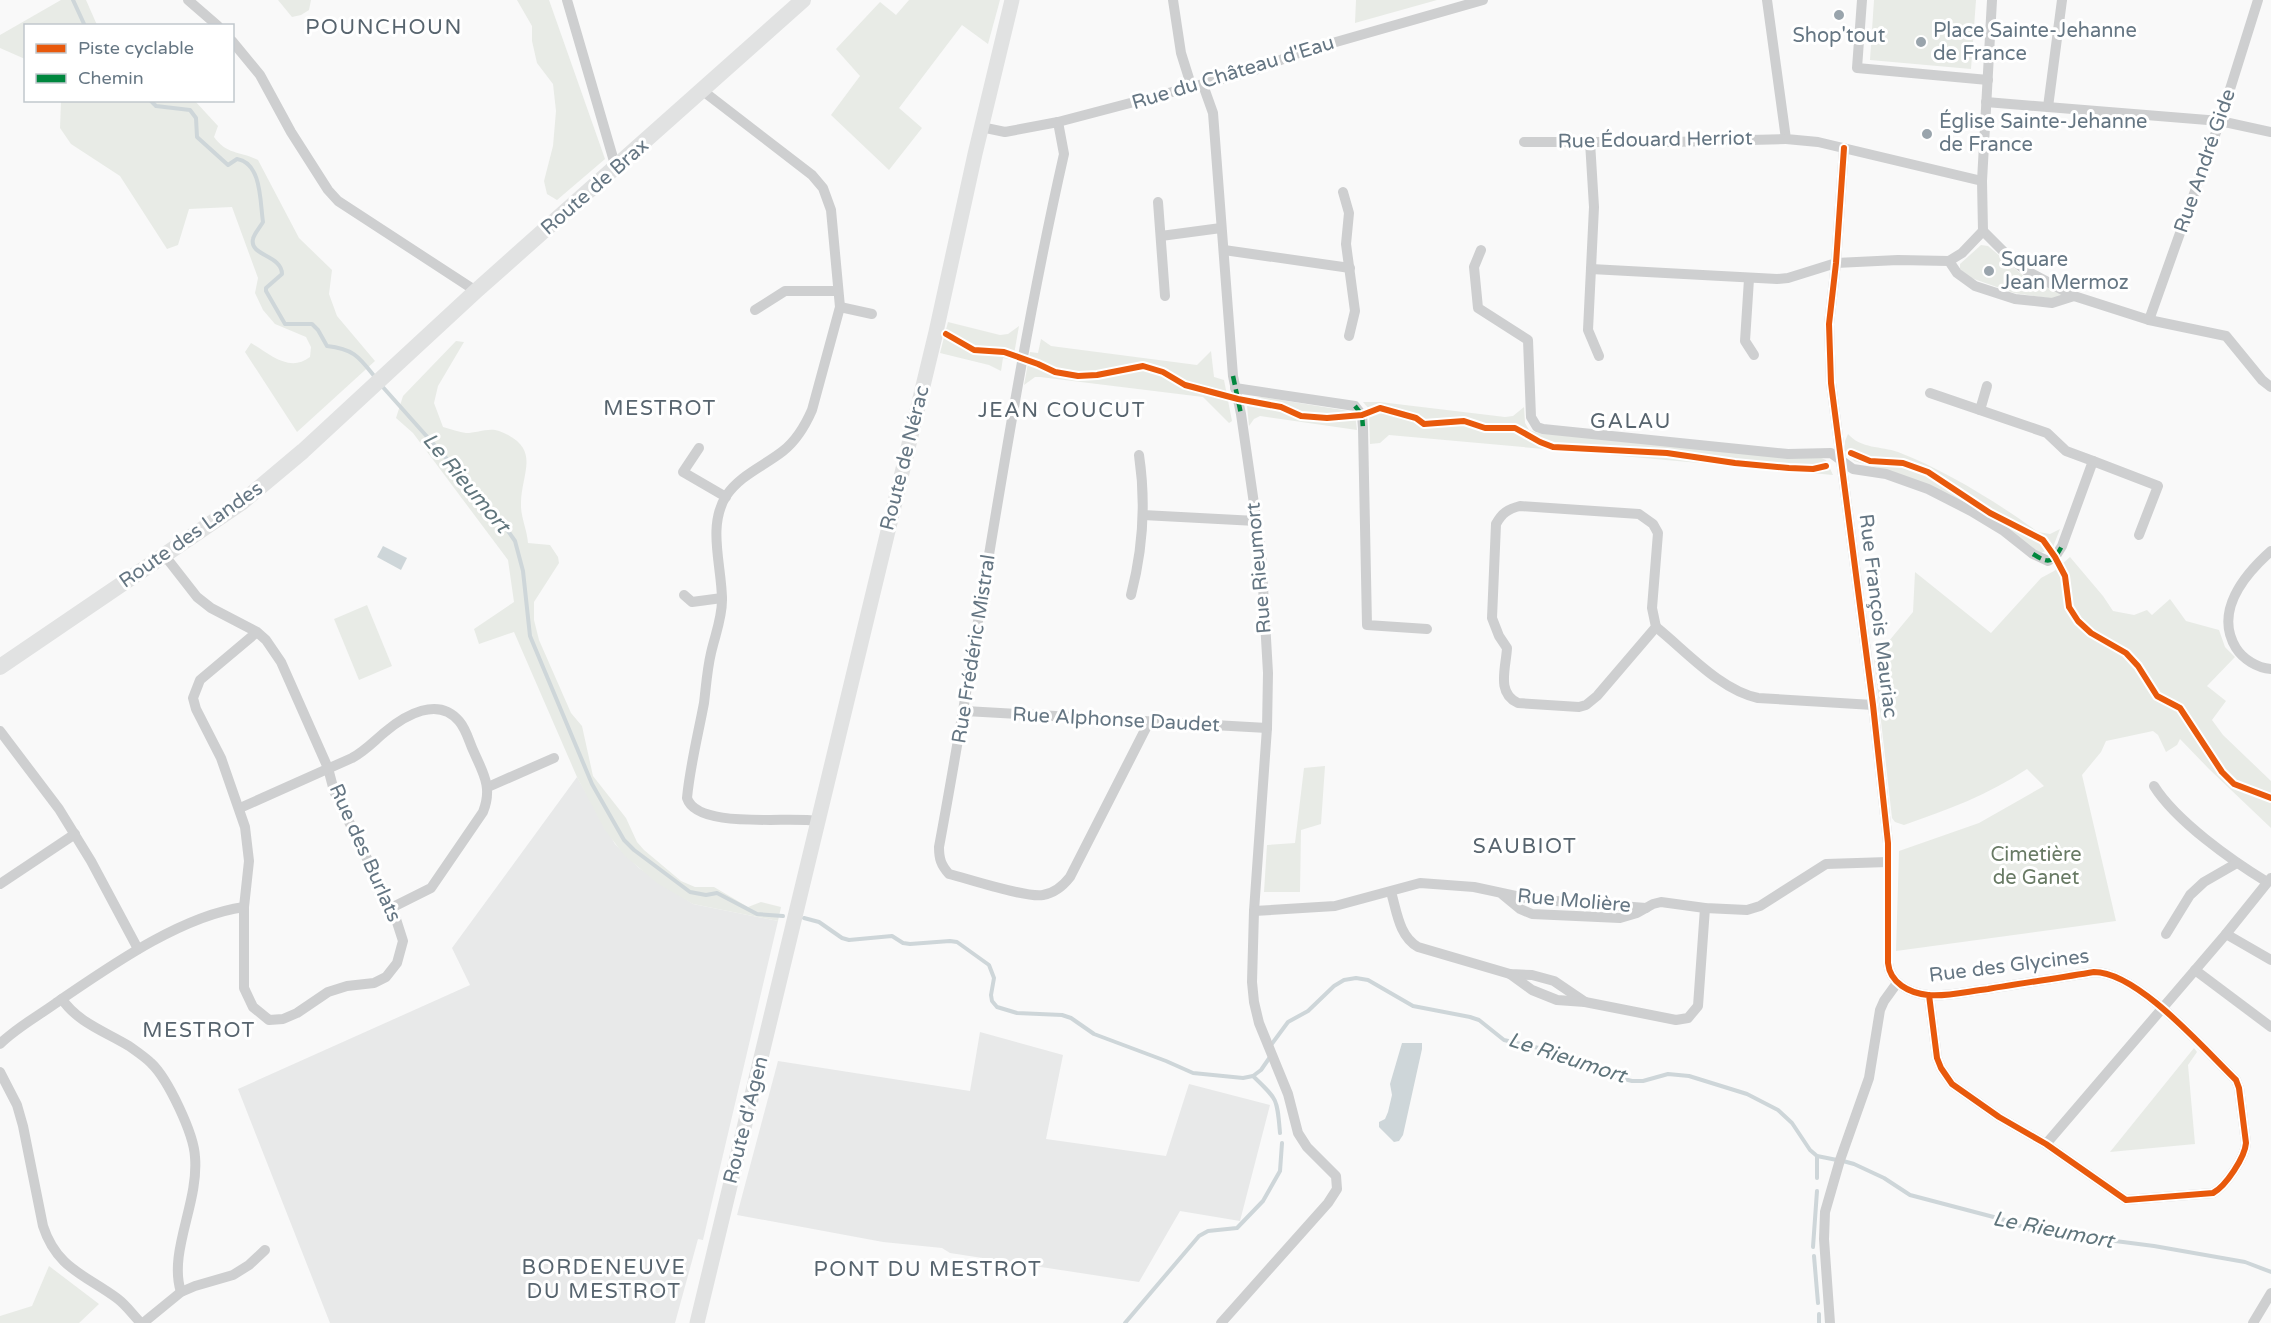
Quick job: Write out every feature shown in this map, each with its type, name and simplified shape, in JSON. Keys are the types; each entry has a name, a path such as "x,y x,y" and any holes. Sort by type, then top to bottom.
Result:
{"main road":[{"name":"Route de Brax","path":"388,375 477,291 803,0"},
{"name":"Route de Nérac","path":"794,916 936,332 981,127 1012,0"},
{"name":"Route des Landes","path":"0,667 241,503 327,431 388,375"},
{"name":"Route d'Agen","path":"697,1323 794,916"}],"street":[{"path":"188,0 216,24"},
{"path":"567,0 616,168"},
{"name":"Rue Rieumort","path":"1173,0 1181,53 1213,113 1235,388 1261,552 1267,651 1268,728 1254,911 1252,982 1254,1002 1259,1023 1288,1094 1298,1132 1307,1147 1332,1170 1337,1180 1337,1189 1328,1203 1221,1323"},
{"name":"Rue du Château d'Eau","path":"981,127 1005,132 1058,122 1252,72 1308,50 1483,0"},
{"path":"1767,0 1786,139"},
{"path":"1862,0 1857,68 1988,80"},
{"path":"1992,0 1982,181 1983,231 1996,246 2019,265 2074,296 2150,320 2226,336 2262,380 2271,387"},
{"path":"2048,107 2062,0"},
{"name":"Rue André Gide","path":"2150,320 2220,121 2258,0"},
{"path":"234,42 260,75 291,132 328,190 338,201 477,291"},
{"path":"702,91 812,175 823,188 831,210 840,307 812,410 806,424 791,444 746,475 726,497 718,518 716,540 722,598 721,616 711,655 688,793 689,805 699,812 737,819 767,822 802,819 817,821"},
{"path":"1986,102 2220,121 2271,132"},
{"name":"Rue Frédéric Mistral","path":"1058,122 1064,154 1021,364 965,711 939,847 939,859 949,874 1033,896 1054,892 1070,877 1149,722"},
{"name":"Rue Édouard Herriot","path":"1524,142 1786,139 1818,141 1982,181"},
{"path":"1590,142 1594,207 1588,330 1599,356"},
{"name":"Rue François Mauriac","path":"1844,148 1829,324 1831,383 1873,705 1888,862 1888,963 1894,979"},
{"path":"1343,192 1348,213 1346,244 1355,311 1349,336"},
{"path":"1158,202 1166,296"},
{"path":"1161,236 1221,228"},
{"path":"1591,269 1749,279 1788,278 1836,263 1898,260 1949,261 1962,253 1983,231"},
{"path":"1224,250 1350,268"},
{"path":"1481,250 1474,267 1478,308 1528,340 1531,417 1537,427 1788,454 1831,453 1841,458 1853,469 1886,474 1928,489 1971,511 2004,531 2033,554 2048,561 2055,557 2062,546 2093,461"},
{"path":"1949,261 1957,273 1975,286 2015,299 2052,303 2074,296"},
{"path":"1749,279 1745,341 1754,355"},
{"path":"755,310 785,291 838,291"},
{"path":"840,307 872,314"},
{"path":"1980,410 1987,386"},
{"path":"1235,388 1355,406 1359,409 1363,428 1367,625 1427,629"},
{"path":"1930,393 2047,433 2066,452 2158,486 2139,535"},
{"path":"699,448 684,472 726,497"},
{"path":"1131,595 1138,569 1143,515 1143,478 1139,455"},
{"path":"1656,627 1597,696 1586,705 1579,707 1518,703 1510,699 1504,687 1508,648 1499,636 1492,618 1496,524 1500,516 1510,508 1520,506 1639,514 1647,518 1658,533 1652,608 1656,627 1723,683 1744,695 1873,705"},
{"path":"1143,515 1256,521"},
{"path":"2271,551 2260,561 2235,594 2229,609 2227,624 2231,640 2240,653 2252,663 2271,669"},
{"path":"165,556 197,597 211,608 257,632"},
{"path":"684,595 692,602 722,598"},
{"name":"Rue des Burlats","path":"257,632 266,639 281,662 328,768 334,791 391,908 403,941 397,963 386,977 374,983 347,986 328,992 297,1013 283,1019 269,1020 253,1007 244,988 244,907 249,861 245,827 221,758 196,709 193,698 200,680 257,632"},
{"path":"240,808 363,753 402,718 418,711 434,708 446,711 460,722 488,787 488,800 483,812 431,888 391,908"},
{"name":"Rue Alphonse Daudet","path":"965,711 1268,728"},
{"path":"0,731 75,834 138,949"},
{"path":"488,787 554,758"},
{"path":"2046,1144 2226,934 2269,880 2237,863 2164,803 2154,786"},
{"path":"0,884 75,834"},
{"name":"Rue Molière","path":"1254,911 1335,906 1420,883 1474,887 1530,899 1646,908 1653,904 1667,902 1705,908 1748,910 1760,906 1832,862 1888,862"},
{"path":"2166,934 2190,895 2204,882 2237,863"},
{"path":"1392,892 1402,932 1409,942 1418,947 1510,974 1532,975 1554,981 1585,1002"},
{"path":"0,1044 62,999 138,949 180,928 229,909 244,907"},
{"path":"1510,974 1544,996 1676,1020 1688,1018 1698,1006 1705,908"},
{"path":"2226,934 2271,960"},
{"path":"2195,970 2271,1027"},
{"name":"Rue des Glycines","path":"1894,979 1915,992 1929,995 1963,993 2102,972 2117,976 2163,1008 2236,1080 2239,1088 2246,1153 2220,1189 2213,1193 2126,1200 2046,1144 1999,1117 1945,1076 1937,1058 1929,995"},
{"path":"1830,1323 1824,1239 1825,1212 1840,1160 1869,1078 1880,1010 1894,979"},
{"path":"62,999 68,1009 78,1017 131,1047 152,1063 187,1123 193,1142 196,1171 192,1202 177,1262 180,1292"},
{"path":"0,1072 20,1116 48,1240 65,1264 117,1299 142,1323 180,1292 233,1275 249,1265 265,1250"},
{"path":"2253,1323 2271,1293"}],"shaded area":[{"path":"383,546 407,558 401,570 377,557"},
{"path":"577,777 615,844 639,868 693,904 778,921 703,1240 698,1239 675,1323 330,1323 238,1089 470,985 452,948"},
{"path":"980,1032 1063,1055 1046,1139 1166,1156 1189,1084 1270,1105 1240,1221 1180,1211 1139,1282 950,1253 942,1248 883,1242 737,1215 778,1061 970,1091"},
{"path":"1402,1043 1422,1043 1422,1049 1403,1135 1399,1141 1394,1142 1379,1127 1379,1122 1385,1119 1388,1112 1392,1095 1390,1084"}],"green space":[{"path":"61,0 86,0 97,24 24,24 24,59 0,48 0,35"},
{"path":"278,0 311,0 309,10 292,17"},
{"path":"517,0 549,0 605,159 557,200 547,194 544,181 553,146 556,111 553,84 537,63 532,41 532,26"},
{"path":"909,0 1000,0 988,44 962,25 899,108 922,128 889,170 831,115 860,76 836,49 880,2 896,15"},
{"path":"1356,0 1437,0 1355,23"},
{"path":"1874,0 1976,0 1971,69 1870,60"},
{"path":"61,102 196,102 218,126 214,137 219,143 229,150 258,160 299,238 332,270 329,294 337,316 375,361 297,432 245,352 251,343 280,360 295,363 310,357 311,347 306,337 275,324 263,310 255,293 258,278 232,207 189,209 178,245 167,249 120,176 71,144 60,128"},
{"name":"Square Jean Mermoz","path":"1981,245 1988,246 2026,278 2064,295 2055,299 2014,293 1971,278 1960,269 1960,264"},
{"path":"948,322 1000,335 1008,334 1019,326 1013,360 1003,358 1001,371 989,365 940,353"},
{"path":"1041,339 1051,346 1197,365 1211,351 1214,377 1224,380 1232,421 1229,423 1203,397 1040,377 1035,377 1024,385 1030,352 1038,353"},
{"path":"456,341 464,342 438,386 434,403 443,427 466,433 499,431 521,445 525,454 527,463 521,506 528,543 550,545 559,563 534,602 534,620 539,640 571,713 582,726 593,776 626,818 637,842 681,881 695,887 714,887 748,907 761,902 781,907 778,921 693,904 657,883 624,855 605,830 577,777 514,632 479,644 474,629 514,602 508,560 413,433 396,418 403,396"},
{"path":"1262,397 1349,411 1355,414 1357,430 1260,416 1254,419 1249,426 1247,405 1255,398"},
{"path":"1363,402 1505,417 1513,416 1524,407 1525,423 1529,430 1538,433 1788,458 1821,458 1826,460 1833,475 1389,435 1380,443 1370,444 1369,409"},
{"path":"1848,434 1859,442 1898,452 1934,468 1989,499 2038,532 2050,534 2060,529 2053,547 2041,553 1900,474 1854,461 1845,451"},
{"name":"Cimetière de Ganet","path":"2070,557 2113,611 2134,615 2147,610 2152,615 2170,599 2186,621 2219,630 2225,647 2235,657 2207,686 2226,701 2212,720 2223,735 2271,781 2271,828 2180,739 2177,745 2166,752 2158,735 2153,731 2106,741 2101,752 2082,775 2116,921 1896,951 1899,851 1979,823 2044,786 2027,769 1997,787 1952,808 1904,825 1895,822 1892,818 1874,659 1913,612 1915,572 1991,633 2041,578 2054,571"},
{"path":"367,605 392,666 359,680 334,619"},
{"path":"1325,766 1321,824 1301,830 1300,892 1264,892 1267,845 1295,843 1304,768"},
{"path":"2194,1048 2197,1052 2188,1065 2195,1144 2110,1152"},
{"path":"49,1266 99,1304 79,1323 0,1323 0,1316 32,1306"}],"waterway":[{"name":"Le Rieumort","path":"73,0 84,24"},
{"name":"Le Rieumort","path":"152,102 156,106 190,110 196,118 197,137 228,165 237,159 245,162 251,168 258,185 263,222 253,239 253,245 281,268 282,274 266,288 266,291 285,324 312,324 327,346 344,349 355,355 375,377"},
{"name":"Le Rieumort","path":"381,385 496,514 515,541 523,571 530,636 592,784 624,840 690,892 706,895 717,893 757,914 783,916"},
{"name":"Le Rieumort","path":"804,918 819,922 842,938 849,940 892,936 903,943 910,944 957,942 989,965 994,978 992,1001 997,1007 1017,1013 1062,1015 1071,1018 1094,1034 1193,1073 1243,1078 1253,1076 1261,1070 1270,1057"},
{"name":"Le Rieumort","path":"1271,1045 1288,1022 1308,1011 1334,986 1344,980 1356,978 1368,980 1413,1006 1479,1020 1504,1040 1573,1056 1612,1076 1632,1081 1643,1081 1668,1074 1689,1076 1747,1094 1778,1110 1792,1123 1810,1150 1817,1156 1837,1160"},
{"path":"1253,1076 1275,1100 1280,1133"},
{"path":"1125,1323 1199,1236 1208,1231 1237,1228 1263,1201 1280,1171 1282,1143"},
{"path":"1817,1156 1817,1178"},
{"name":"Le Rieumort","path":"1843,1161 1884,1178 1910,1195 2005,1220 2030,1230 2154,1246 2245,1262 2271,1272"},
{"path":"1813,1247 1817,1191"},
{"path":"1814,1256 1818,1303"},
{"path":"1819,1314 1819,1323"}],"marked path":[{"path":"1233,376 1241,414"},
{"path":"1355,406 1362,415 1363,428"},
{"path":"2033,554 2047,561 2056,556 2062,546"}],"cycle path":[{"path":"1844,148 1829,324 1831,383 1873,705 1888,843 1888,963 1892,976 1902,986 1928,995 1958,994 2094,972 2111,975 2130,985 2170,1015 2236,1080 2246,1143 2239,1163 2224,1184 2213,1193 2126,1200 2046,1144 1999,1117 1952,1084 1937,1058 1929,995"},
{"path":"946,334 974,350 1004,352 1055,372 1078,376 1097,375 1143,366 1163,372 1185,385 1238,399 1281,407 1301,416 1327,418 1362,415 1380,408 1416,418 1424,424 1464,421 1485,428 1515,428 1553,447 1667,453 1789,468 1813,469 1826,466"},
{"path":"1851,453 1870,461 1903,463 1928,472 1990,513 2043,540 2065,576 2069,607 2078,621 2091,633 2126,653 2138,666 2157,696 2180,708 2222,772 2234,784 2271,798"}],"place":[{"name":"Shop'tout","path":"1839,15"},
{"name":"Place Sainte-Jehanne de France","path":"1921,42"},
{"name":"Église Sainte-Jehanne de France","path":"1927,134"},
{"name":"Square Jean Mermoz","path":"1989,271"}],"district":[{"name":"POUNCHOUN","path":"384,27"},
{"name":"MESTROT","path":"660,408"},
{"name":"JEAN COUCUT","path":"1062,410"},
{"name":"GALAU","path":"1631,421"},
{"name":"SAUBIOT","path":"1525,846"},
{"name":"MESTROT","path":"199,1030"},
{"name":"PONT DU MESTROT","path":"928,1269"},
{"name":"BORDENEUVE DU MESTROT","path":"604,1279"}]}
